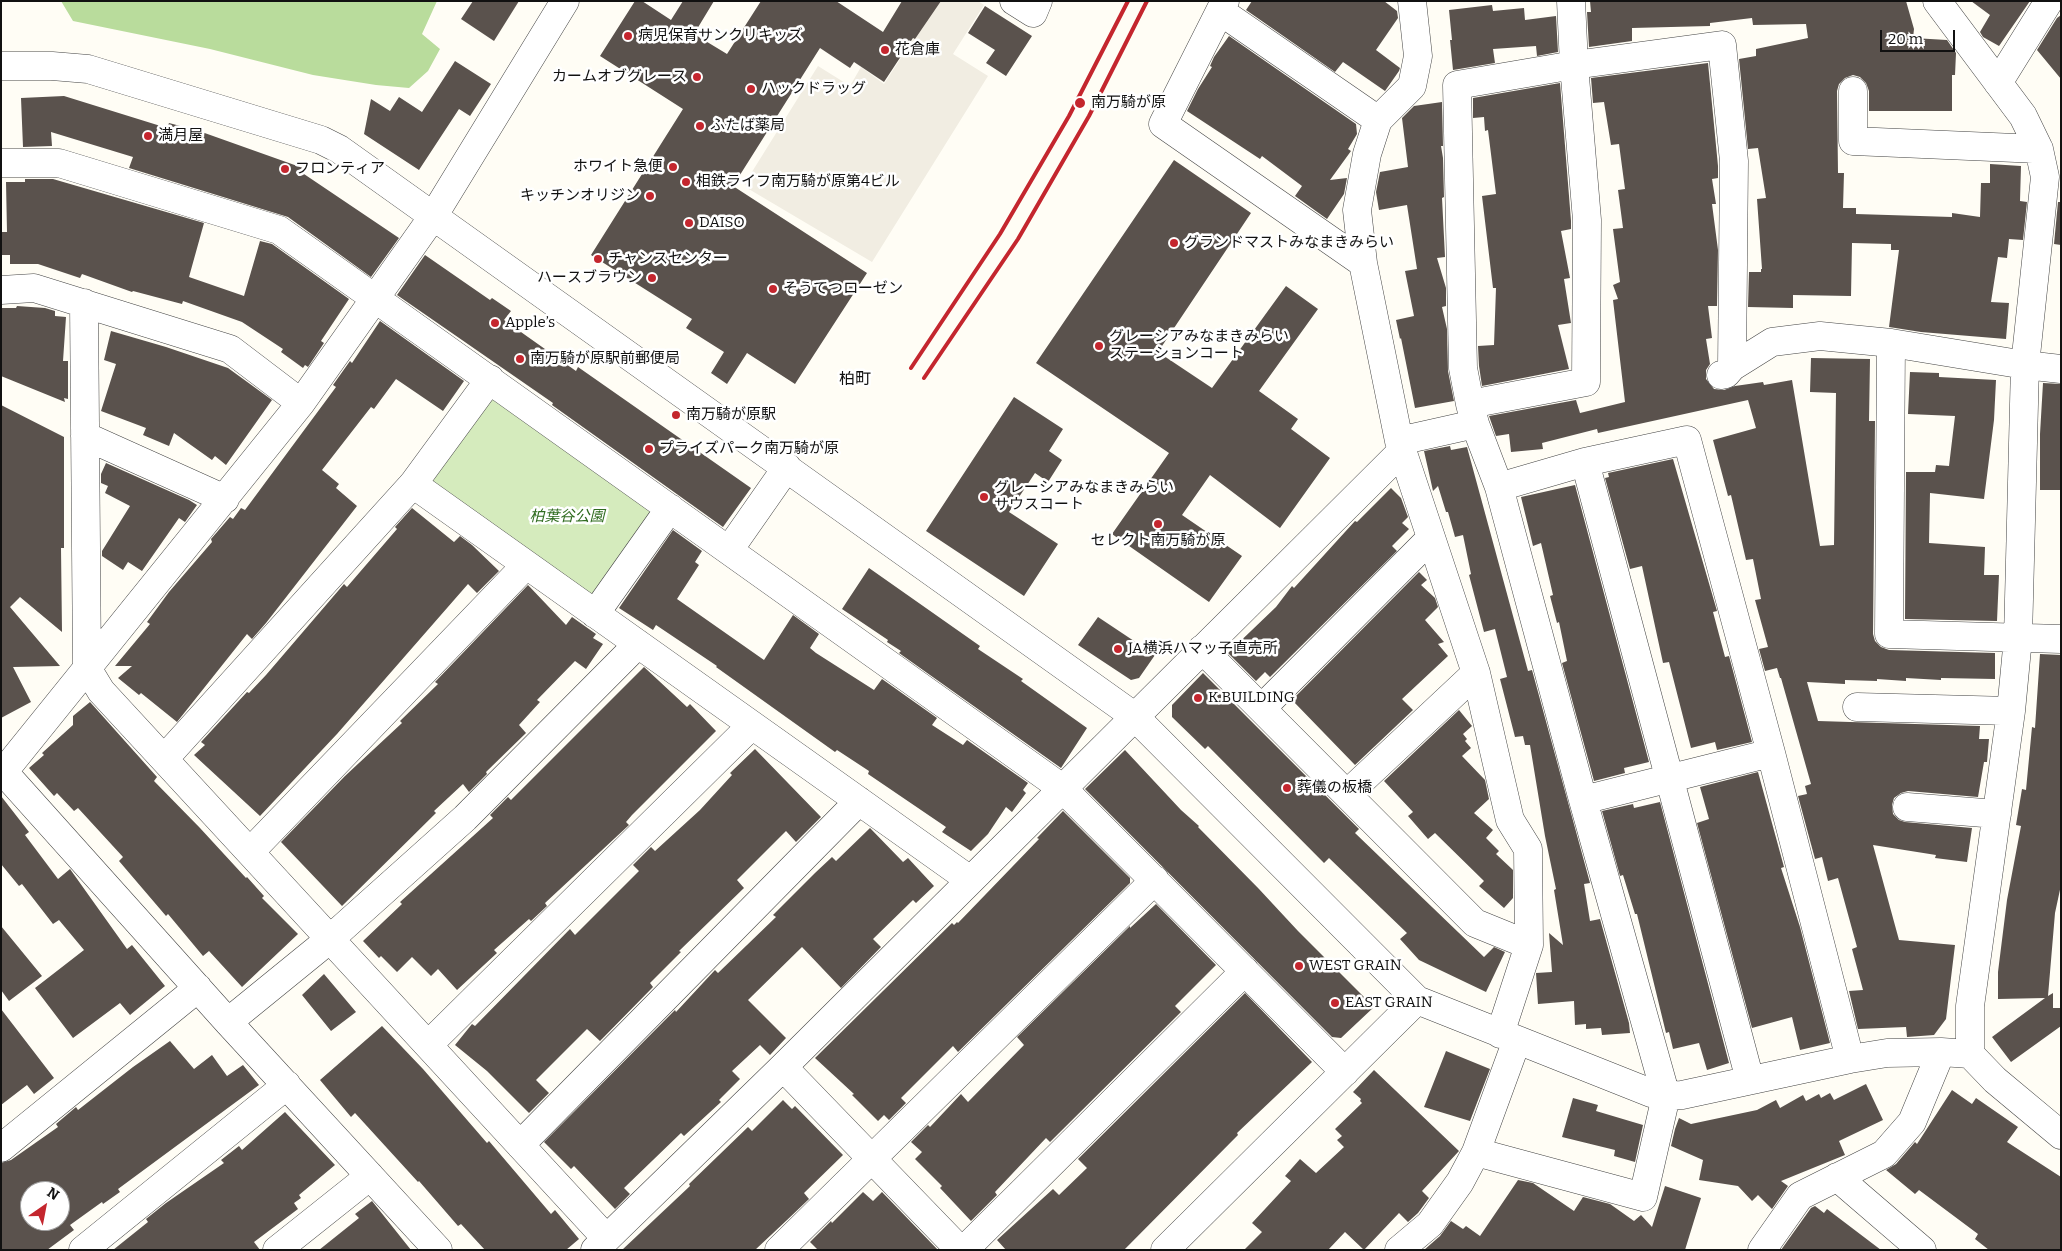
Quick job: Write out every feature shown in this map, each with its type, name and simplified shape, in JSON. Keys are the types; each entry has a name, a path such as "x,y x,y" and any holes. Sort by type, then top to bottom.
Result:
{"street":[{"path":"438,1250 228,1022 2,772 301,403 434,215 564,1"},
{"path":"1014,1 1033,13 1038,1"},
{"path":"1399,1250 1430,1224 1460,1182 1476,1152 1508,1037 1529,945 1528,849 1510,820 1476,673 1400,446 1363,263 1357,210 1367,154 1378,120 1412,86 1418,56 1412,1"},
{"path":"84,303 87,668 100,691 520,1145 600,1244 783,1067 1202,649 1400,446 1472,414 1591,384 1587,220 1574,65 1571,1"},
{"path":"1937,1 2023,116 2053,176 2025,365 2018,638 2011,711 1970,1006 1970,1054"},
{"path":"1998,83 2049,1"},
{"path":"1363,263 1163,124 1222,6 1378,120"},
{"path":"1476,1152 1643,1197 1666,1096 1583,800 1499,487 1472,414 1463,368 1457,85 1574,65 1722,45 1734,161 1724,371 1772,342 1820,336 1891,344 2061,369"},
{"path":"1,66 52,66 88,69 321,140 339,149 1134,716 1417,1000 1651,1093 1666,1096 1682,1095 1850,1059 1887,1053 1941,1052 1970,1054 1995,1080 2061,1135"},
{"path":"1853,91 1853,142 2039,149"},
{"path":"1,163 60,163 279,230 1062,788 1156,880 1345,1072"},
{"path":"1,290 34,288 230,349 301,403"},
{"path":"1891,344 1889,634 2061,639"},
{"path":"164,759 413,484 490,380"},
{"path":"85,436 225,499"},
{"path":"1499,487 1585,462 1687,440 1771,753 1850,1059"},
{"path":"1585,462 1750,1080"},
{"path":"729,550 787,467"},
{"path":"413,484 970,880"},
{"path":"595,614 670,508"},
{"path":"1262,708 1430,538"},
{"path":"250,852 526,565"},
{"path":"228,1022 330,939 465,818 638,644"},
{"path":"1202,649 1475,923 1529,945"},
{"path":"1347,794 1476,673"},
{"path":"1857,706 2011,711"},
{"path":"428,1045 752,725"},
{"path":"1583,800 1771,753"},
{"path":"520,1145 859,801"},
{"path":"1907,807 1997,814"},
{"path":"779,1250 870,1158 1156,880"},
{"path":"964,1250 1245,971"},
{"path":"1,1148 198,988"},
{"path":"1165,1250 1417,1000"},
{"path":"1762,1250 1800,1196 1884,1154 1912,1122 1941,1052"},
{"path":"783,1067 960,1250"},
{"path":"83,1250 287,1085"},
{"path":"277,1250 370,1176"},
{"path":"1837,1177 1922,1250"}],"green space":[{"path":"61,1 437,1 422,34 440,49 428,71 409,88 376,85 313,75 210,49 73,21"},
{"name":"柏葉谷公園","path":"492,397 654,513 590,599 429,482"}],"shaded area":[{"path":"938,1 978,1 984,5 953,54 988,76 872,262 747,188 745,183 818,66 850,86 861,67 884,84"}],"building":[{"path":"473,1 519,1 494,41 461,19"},
{"path":"635,1 642,1 671,20 683,1 714,1 694,34 727,54 761,1 836,1 883,32 902,1 941,1 915,39 913,38 884,82 854,62 850,68 820,48 733,186 867,273 795,384 747,353 727,384 711,373 724,352 686,328 692,319 591,255 683,109 600,56"},
{"path":"1252,1 1384,1 1397,11 1398,18 1376,50 1400,68 1399,71 1385,91 1343,62 1335,72 1246,10"},
{"path":"1590,1 1906,1 1914,29 1913,38 1947,40 1956,53 1955,75 1952,75 1952,111 1869,111 1869,91 1866,83 1860,77 1853,75 1845,78 1839,84 1837,91 1838,173 1844,173 1843,208 1856,208 1856,214 1952,217 1952,213 1980,217 1981,183 1990,183 1990,164 2021,166 2020,201 2027,202 2023,240 2009,239 2007,258 1998,257 1991,302 2009,303 2006,339 1921,332 1889,327 1899,250 1891,250 1891,244 1852,243 1851,296 1793,295 1793,308 1748,307 1749,272 1761,272 1762,269 1757,199 1766,198 1758,148 1748,149 1739,59 1756,56 1756,49 1808,38 1806,24 1753,25 1752,18 1710,23 1710,26 1632,28 1632,41 1589,47 1587,12 1591,12"},
{"path":"1971,1 2030,1 1999,46 1983,37 1980,32 1990,15"},
{"path":"1492,5 1493,11 1524,8 1525,20 1556,16 1558,52 1537,56 1536,46 1493,49 1495,63 1453,70 1449,10"},
{"path":"985,6 1032,36 1006,76 986,63 995,50 968,33"},
{"path":"2061,15 2061,79 2037,50 2057,18"},
{"path":"1229,36 1356,124 1357,134 1348,149 1351,151 1330,180 1347,178 1344,194 1327,219 1295,196 1302,186 1262,156 1260,159 1187,111 1212,67 1210,66 1214,57"},
{"path":"455,61 491,84 470,116 459,109 419,170 364,134 371,99 390,111 399,97 422,112"},
{"path":"1708,63 1718,166 1718,178 1712,179 1716,204 1712,204 1718,250 1717,306 1708,306 1712,338 1706,339 1710,364 1706,370 1706,379 1714,389 1724,390 1735,386 1763,382 1764,385 1792,380 1820,546 1834,545 1836,393 1810,392 1811,358 1870,359 1869,421 1875,421 1873,634 1875,641 1881,647 1889,650 1995,653 1995,679 1941,678 1941,680 1906,678 1906,681 1877,679 1877,681 1845,680 1845,684 1807,682 1818,721 1980,726 1979,739 1989,739 1987,762 1984,762 1978,797 1908,791 1894,798 1892,805 1893,814 1899,820 1905,822 1972,828 1967,862 1935,858 1936,855 1873,845 1899,940 1955,945 1946,1019 1934,1035 1907,1037 1906,1027 1858,1029 1849,991 1863,990 1852,949 1857,947 1838,878 1828,881 1822,857 1815,859 1798,796 1807,794 1805,786 1811,784 1777,668 1765,671 1759,649 1768,647 1755,600 1761,599 1753,559 1746,560 1731,495 1728,496 1713,440 1756,428 1748,400 1598,433 1597,429 1542,443 1543,449 1511,452 1509,434 1496,436 1489,416 1576,400 1580,413 1625,402 1613,300 1618,299 1613,285 1620,282 1613,229 1623,228 1618,190 1625,189 1619,144 1611,145 1604,102 1593,103 1591,78"},
{"path":"1560,83 1571,221 1571,229 1561,231 1570,278 1564,279 1571,323 1558,325 1569,369 1482,386 1478,346 1494,345 1496,288 1493,288 1482,196 1496,194 1488,130 1485,131 1484,117 1473,118 1473,98"},
{"path":"64,96 167,128 169,123 199,131 303,168 301,172 399,238 371,277 288,217 129,168 133,157 51,132 52,146 23,147 21,98"},
{"path":"1442,102 1443,146 1441,146 1444,197 1442,198 1445,257 1437,258 1446,288 1446,306 1442,307 1447,329 1448,371 1454,401 1415,408 1396,320 1414,316 1405,271 1417,269 1407,205 1379,210 1376,192 1380,172 1408,167 1402,118 1414,106"},
{"path":"1174,160 1251,213 1158,352 1212,388 1286,286 1318,309 1259,391 1298,419 1291,429 1330,458 1280,528 1210,475 1182,515 1242,556 1209,602 1112,534 1169,453 1036,363"},
{"path":"25,179 53,179 204,223 189,277 244,296 260,241 272,244 349,299 321,341 324,343 308,367 305,365 303,368 281,352 283,349 242,322 183,301 182,304 132,292 82,274 80,278 38,264 10,264 10,255 1,255 1,232 7,232 6,182 25,182"},
{"path":"2058,202 2061,202 2061,245 2054,244"},
{"path":"425,255 490,300 492,298 511,311 504,320 576,371 578,367 751,488 723,527 552,405 553,403 397,295"},
{"path":"17,306 45,308 55,311 55,316 66,317 63,361 68,361 68,399 64,398 65,402 1,376 1,308 16,308"},
{"path":"380,321 464,381 443,411 396,379 374,409 371,407 322,470 339,484 336,488 357,506 266,623 252,639 247,634 177,722 141,693 139,695 118,678 132,666 115,666 150,624 147,622 169,592 212,542 211,539 230,517 233,519 241,508 245,510 336,387 333,385 350,361 352,363"},
{"path":"111,331 228,368 272,400 226,465 215,456 212,460 174,433 169,446 143,435 146,428 101,411 116,364 104,360"},
{"path":"1910,372 1939,373 1939,377 1996,380 1994,420 1984,499 1930,493 1929,543 1985,547 1984,575 1999,575 1997,621 1905,619 1906,472 1935,472 1936,465 1949,466 1955,416 1908,414"},
{"path":"2043,383 2061,384 2061,490 2040,490 2040,434"},
{"name":"グレーシアみなまきみらい サウスコート","path":"1014,397 1063,429 1049,451 1062,460 1048,482 1035,473 1009,512 1058,544 1024,596 926,531"},
{"path":"1,405 64,437 64,548 61,548 62,632 20,597 10,607 60,666 13,667 31,702 1,718"},
{"path":"1450,446 1451,450 1467,447 1528,671 1532,670 1590,883 1584,884 1590,921 1600,919 1629,1023 1630,1033 1602,1035 1601,1028 1586,1029 1586,1024 1575,1025 1574,1001 1538,1004 1536,973 1552,972 1549,933 1563,945 1554,890 1556,889 1530,745 1525,745 1523,736 1515,737 1500,679 1507,677 1495,629 1484,632 1469,575 1471,574 1463,535 1455,537 1438,486 1433,491 1424,451"},
{"path":"1673,459 1717,611 1713,612 1725,657 1729,656 1752,742 1717,750 1715,742 1691,748 1669,662 1663,663 1642,566 1630,569 1605,478 1609,477 1608,473"},
{"path":"106,463 197,505 185,522 179,518 142,571 128,562 123,570 102,556 102,551 130,506 105,493 108,486 101,483 101,474"},
{"path":"1575,485 1649,762 1624,768 1625,773 1594,781 1562,663 1567,661 1559,622 1557,623 1550,596 1553,595 1541,543 1533,546 1521,497"},
{"path":"1391,488 1401,498 1408,517 1402,523 1409,529 1392,546 1397,551 1270,677 1265,672 1256,681 1228,653 1276,607 1292,586 1294,588 1355,521 1357,522"},
{"path":"412,508 454,542 460,536 499,571 477,593 468,584 337,734 260,816 194,755 205,745 201,742 247,692 249,693 266,675 344,584 347,587 397,529 395,527"},
{"path":"673,530 702,551 695,562 699,565 677,599 764,660 793,615 819,634 810,648 816,653 874,690 882,679 937,718 932,725 963,745 967,740 1028,783 1023,790 1026,793 1012,812 1006,807 988,834 971,851 942,832 946,827 868,774 869,771 837,750 835,752 717,666 656,625 653,630 619,608"},
{"path":"869,568 980,646 978,649 1023,679 1021,681 1087,728 1061,768 899,653 901,651 887,642 888,640 842,609"},
{"path":"1419,572 1427,580 1421,585 1435,598 1438,607 1425,620 1444,642 1438,644 1448,656 1402,699 1413,710 1355,765 1292,700"},
{"path":"528,585 566,625 572,617 596,634 593,638 603,644 586,669 575,661 537,700 540,702 519,725 526,733 486,772 487,774 469,792 463,784 434,811 436,813 342,906 281,842 345,776 402,723 400,721 438,684 435,682"},
{"path":"1098,617 1155,655 1139,678 1131,680 1078,645"},
{"path":"2040,654 2061,655 2061,885 2055,913 2048,996 2053,993 2053,1008 2061,1008 2061,1026 2011,1062 1992,1037 2045,998 1998,999 1998,972 2007,900 2021,826 2016,825 2022,789 2026,790 2032,727 2035,728"},
{"path":"644,667 687,707 690,704 716,731 632,815 626,822 629,825 545,903 547,906 531,921 529,919 494,950 497,953 457,990 438,969 431,976 412,957 397,972 381,956 379,958 363,941 402,904 400,902 493,818 490,815 508,797 511,800"},
{"path":"1203,673 1359,829 1355,833 1484,957 1494,947 1505,952 1486,992 1419,960 1400,939 1407,933 1329,858 1324,863 1208,746 1205,749 1172,717 1172,705"},
{"path":"90,702 157,777 154,781 247,877 264,896 262,898 298,934 242,987 209,951 203,956 168,914 166,916 119,861 123,857 78,808 74,811 57,793 54,796 29,768 44,755 42,753 73,725 73,716"},
{"path":"1459,710 1472,726 1463,734 1467,739 1465,741 1471,748 1462,756 1485,780 1489,799 1474,813 1493,830 1486,838 1499,851 1496,854 1513,870 1513,898 1504,908 1479,886 1484,881 1435,833 1428,839 1408,816 1413,812 1384,781"},
{"path":"755,749 821,817 796,842 786,831 737,880 744,888 679,951 681,952 650,983 653,987 600,1041 587,1029 536,1080 549,1093 529,1113 487,1071 455,1045 472,1024 475,1026 570,929 575,935 639,871 633,865 651,847 655,851 700,810 732,775 730,773"},
{"path":"1125,750 1298,931 1374,1007 1341,1038 1332,1037 1085,789"},
{"path":"1758,772 1784,867 1781,868 1800,927 1830,1043 1800,1050 1792,1017 1752,1028 1697,823 1709,819 1700,787"},
{"path":"1,796 29,832 25,835 58,879 70,869 127,949 132,945 165,986 130,1015 120,1003 73,1038 35,988 84,950 59,920 53,924 22,884 19,886 1,864"},
{"path":"1660,802 1729,1063 1707,1070 1699,1043 1673,1049 1669,1032 1666,1033 1637,914 1635,914 1623,875 1620,876 1602,811 1633,804 1634,808"},
{"path":"1063,811 1130,878 1130,883 958,1052 953,1046 901,1098 906,1103 889,1120 884,1115 878,1121 852,1095 854,1094 815,1058 952,923 954,925 958,923 1039,839 1037,838"},
{"path":"870,828 903,862 908,858 934,886 916,903 913,900 873,939 881,947 841,988 802,947 748,1000 786,1038 770,1055 760,1045 732,1071 740,1079 719,1100 721,1102 684,1136 681,1133 624,1188 630,1194 615,1209 574,1166 571,1169 544,1142 675,1010 676,1012 715,970 718,973 776,917 773,915 815,873 832,857 836,861"},
{"path":"1156,904 1216,965 1175,1006 1181,1012 1050,1142 1046,1138 995,1192 997,1195 971,1221 940,1188 942,1186 915,1159 922,1152 911,1142 928,1125 930,1127 961,1094 968,1102 1024,1045 1017,1037 1130,926 1130,928"},
{"path":"1,926 42,976 9,1001 1,990"},
{"path":"324,974 356,1012 331,1031 302,995"},
{"path":"1245,993 1312,1062 1237,1133 1238,1135 1124,1250 1006,1250 997,1240 1053,1189 1059,1195 1087,1168 1078,1159"},
{"path":"1,1009 54,1078 34,1094 27,1085 1,1105"},
{"path":"382,1026 423,1069 487,1143 489,1141 551,1214 555,1210 579,1239 566,1250 485,1250 461,1224 458,1226 355,1113 351,1117 320,1080"},
{"path":"170,1041 194,1069 212,1055 227,1076 243,1065 259,1085 118,1189 120,1192 103,1204 102,1202 70,1225 74,1230 47,1250 1,1250 1,1163 11,1160 58,1127 56,1124 76,1107 78,1110"},
{"path":"1446,1051 1490,1069 1470,1121 1424,1107"},
{"path":"1374,1070 1459,1151 1422,1191 1429,1198 1418,1213 1408,1222 1399,1213 1364,1250 1345,1232 1328,1250 1244,1250 1262,1232 1252,1223 1291,1181 1285,1176 1300,1159 1316,1173 1344,1147 1337,1140 1342,1136 1335,1129 1362,1103 1361,1099 1353,1092"},
{"path":"1866,1084 1883,1120 1839,1141 1845,1155 1781,1181 1788,1186 1772,1209 1758,1195 1752,1201 1738,1186 1699,1180 1703,1160 1671,1146 1679,1118 1691,1124 1757,1110 1776,1100 1780,1108 1803,1095 1806,1101 1819,1094 1821,1098 1830,1093 1834,1100"},
{"path":"1952,1090 1972,1104 1976,1098 2018,1127 2007,1142 2061,1177 2061,1250 1989,1250 1975,1239 1978,1234 1919,1190 1915,1194 1886,1170 1896,1164 1915,1142 1917,1144"},
{"path":"1573,1098 1598,1105 1596,1111 1643,1125 1635,1162 1614,1156 1615,1150 1562,1137"},
{"path":"783,1100 792,1109 795,1106 843,1155 804,1193 809,1199 755,1250 622,1250 690,1186 689,1184 748,1127 752,1131"},
{"path":"285,1112 335,1165 299,1195 301,1198 294,1203 298,1209 254,1242 260,1250 113,1250 148,1222 146,1219 224,1163 221,1160 239,1146 242,1150"},
{"path":"1518,1180 1533,1183 1574,1211 1583,1197 1610,1204 1634,1221 1641,1215 1652,1227 1665,1186 1701,1198 1685,1250 1424,1250 1440,1236 1451,1221 1463,1229 1466,1226 1480,1236"},
{"path":"863,1192 873,1201 882,1192 938,1250 818,1250 810,1242"},
{"path":"372,1201 411,1250 319,1250 359,1218 355,1214"},
{"path":"1815,1206 1824,1213 1827,1209 1881,1250 1781,1250 1811,1208"}],"railway":[{"path":"911,368 1000,234 1069,116 1128,1"},
{"path":"924,378 1018,239 1089,116 1147,1"}],"place":[{"name":"病児保育サンクリキッズ","path":"628,36"},
{"name":"花倉庫","path":"885,50"},
{"name":"カームオブグレース","path":"697,77"},
{"name":"ハックドラッグ","path":"751,89"},
{"name":"南万騎が原","path":"1080,103"},
{"name":"ふたば薬局","path":"700,126"},
{"name":"満月屋","path":"148,136"},
{"name":"ホワイト急便","path":"673,167"},
{"name":"フロンティア","path":"285,169"},
{"name":"相鉄ライフ南万騎が原第4ビル","path":"686,182"},
{"name":"キッチンオリジン","path":"650,196"},
{"name":"DAISO","path":"689,223"},
{"name":"グランドマストみなまきみらい","path":"1174,243"},
{"name":"チャンスセンター","path":"598,259"},
{"name":"ハースブラウン","path":"652,278"},
{"name":"そうてつローゼン","path":"773,289"},
{"name":"Apple’s","path":"495,323"},
{"name":"グレーシアみなまきみらい ステーションコート","path":"1099,346"},
{"name":"南万騎が原駅前郵便局","path":"520,359"},
{"name":"南万騎が原駅","path":"676,415"},
{"name":"プライズパーク南万騎が原","path":"649,449"},
{"name":"グレーシアみなまきみらい サウスコート","path":"984,497"},
{"name":"セレクト南万騎が原","path":"1158,524"},
{"name":"JA横浜ハマッ子直売所","path":"1118,649"},
{"name":"K.BUILDING","path":"1198,698"},
{"name":"葬儀の板橋","path":"1287,788"},
{"name":"WEST GRAIN","path":"1299,966"},
{"name":"EAST GRAIN","path":"1335,1003"}],"district":[{"name":"柏町","path":"855,380"}]}
